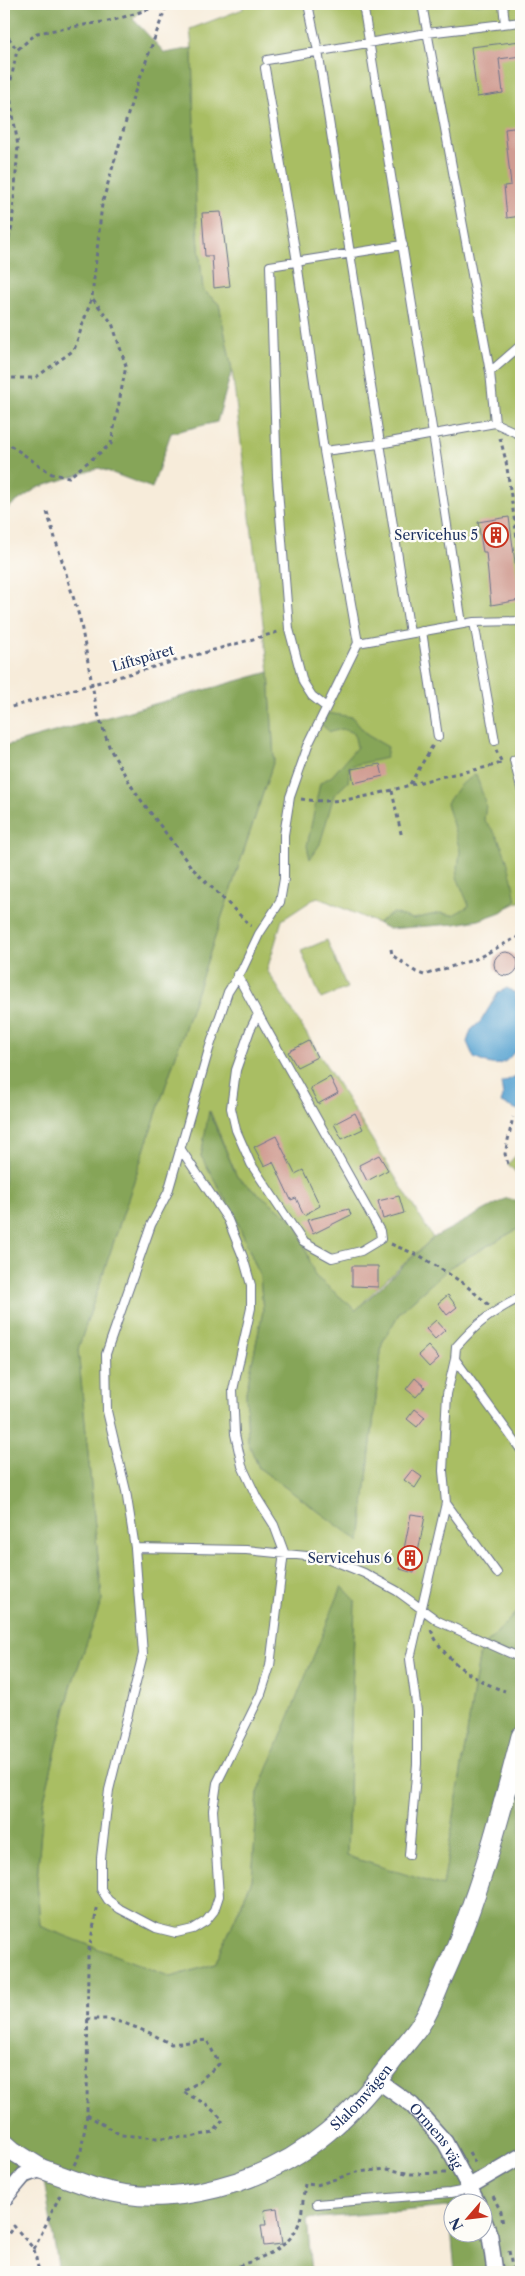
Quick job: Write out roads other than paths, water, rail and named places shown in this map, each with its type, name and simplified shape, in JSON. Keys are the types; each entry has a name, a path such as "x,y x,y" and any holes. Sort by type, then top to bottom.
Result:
{"street":[{"name":"Slalomvägen","path":"4,2143 12,2151 42,2169 92,2186 130,2196 166,2197 194,2194 249,2178 285,2162 324,2136 352,2112 378,2081 424,2019 455,1952 496,1834 521,1736"},
{"name":"Ormens väg","path":"378,2081 412,2105 445,2142 474,2194"},
{"path":"470,2186 521,2156"},
{"path":"4,2198 24,2175 42,2169"},
{"path":"491,2244 495,2272"}],"lane":[{"path":"308,4 318,51 410,633"},
{"path":"363,4 462,624"},
{"path":"422,4 490,372 495,423"},
{"path":"503,4 505,24"},
{"path":"267,60 427,34 521,22"},
{"path":"180,1148 228,1220 243,1257 251,1284 251,1308 233,1390 235,1434 242,1466 257,1498 274,1525 284,1552 270,1666 261,1694 217,1783 213,1810 218,1896 214,1911 206,1921 193,1929 176,1933 156,1928 120,1909 108,1900 101,1889 100,1858 109,1790 143,1654 135,1548 126,1490 107,1411 106,1354 151,1225 168,1192 180,1148 220,1013 237,974 242,970 259,934 280,902 284,878 284,836 290,797 309,743 358,643 324,451 297,262 265,68"},
{"path":"326,707 312,696 303,682 288,629 277,477 270,266 403,245"},
{"path":"490,372 521,345"},
{"path":"324,451 379,444 495,423 521,435"},
{"path":"358,643 474,622 521,621"},
{"path":"474,622 495,741"},
{"path":"422,631 438,737"},
{"path":"518,758 521,788"},
{"path":"237,974 380,1231 381,1239 361,1251 332,1258 303,1242 251,1164 236,1130 231,1108 236,1070 250,1030 258,1014"},
{"path":"409,1855 417,1764 417,1711 410,1659 446,1503 443,1471 447,1394 456,1347 474,1326 495,1310 521,1297"},
{"path":"455,1359 521,1450"},
{"path":"446,1503 497,1572"},
{"path":"135,1548 284,1552 327,1558 364,1573 397,1591 421,1607 438,1622 521,1658"},
{"path":"317,2204 450,2193 462,2191 470,2186"}],"water":[{"path":"507,988 515,993 517,1002 521,1002 521,1050 517,1048 507,1060 498,1064 474,1058 467,1042 471,1030 481,1021 498,993"},
{"path":"516,1076 521,1077 521,1105 518,1110 501,1103 503,1096 501,1083"}],"place":[{"name":"Servicehus 5","path":"496,535"},
{"name":"Servicehus 6","path":"410,1558"}]}
